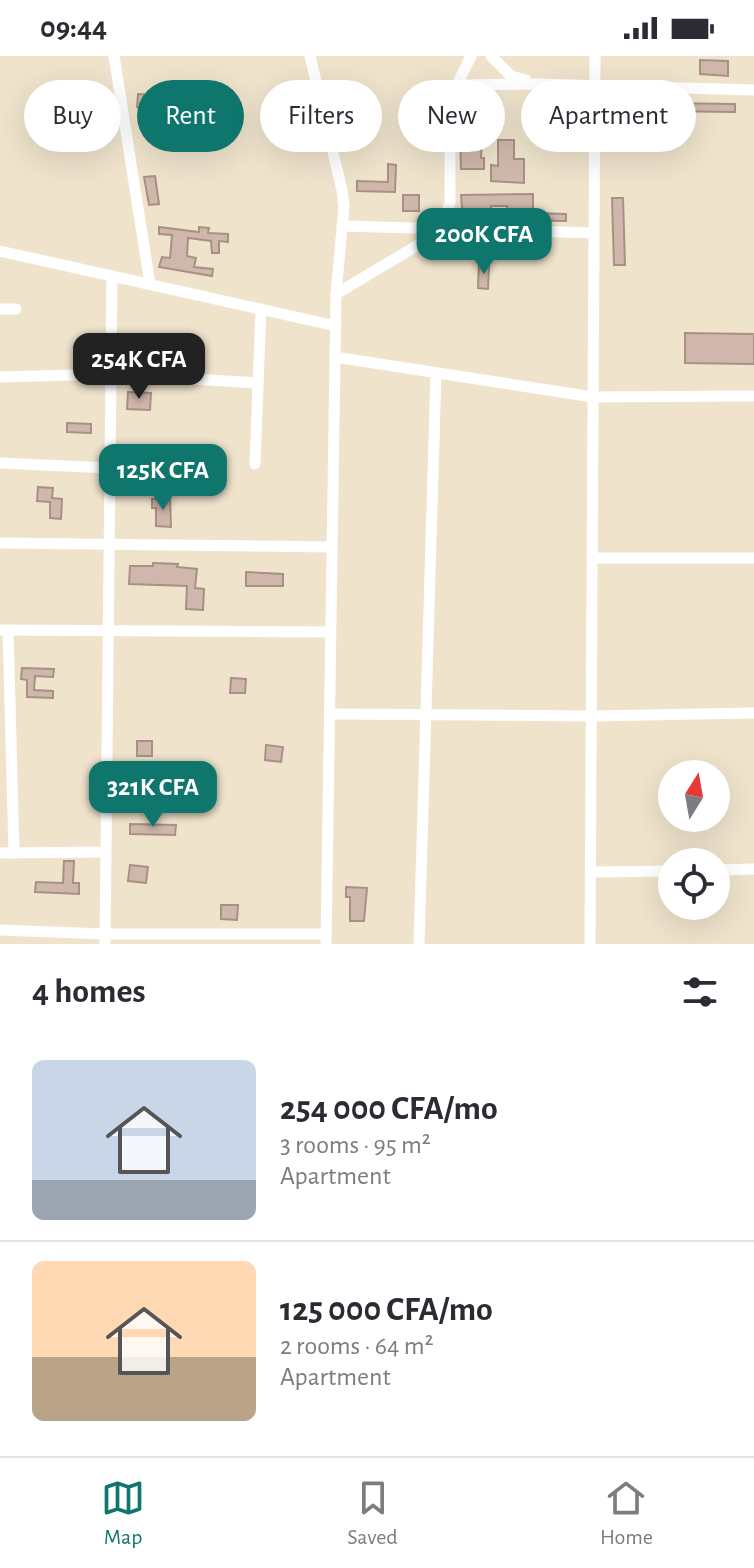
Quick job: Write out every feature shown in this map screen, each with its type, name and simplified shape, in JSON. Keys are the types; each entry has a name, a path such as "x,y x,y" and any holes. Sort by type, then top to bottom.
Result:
{"street":[{"path":"114,56 150,284"},
{"path":"0,930 105,939 326,939 336,294 344,207 338,168 310,56"},
{"path":"458,80 471,56"},
{"path":"491,56 511,76 524,80"},
{"path":"595,56 595,80"},
{"path":"696,89 754,90"},
{"path":"336,294 433,236 444,220 450,203 450,152"},
{"path":"590,944 595,152"},
{"path":"342,226 594,233"},
{"path":"0,251 336,326"},
{"path":"105,939 112,276"},
{"path":"0,309 16,309"},
{"path":"255,464 261,309"},
{"path":"335,357 593,397 754,396"},
{"path":"419,944 436,373"},
{"path":"0,377 111,374 258,383"},
{"path":"0,463 110,468"},
{"path":"0,543 332,547"},
{"path":"592,558 754,558"},
{"path":"14,853 5,713 4,630 331,632"},
{"path":"330,714 592,716 754,713"},
{"path":"0,853 106,852"},
{"path":"730,870 754,869"},
{"path":"591,872 658,871"}],"building":[{"path":"700,60 728,61 728,76 700,74"},
{"path":"696,104 735,104 735,112 696,112"},
{"path":"505,140 514,140 514,159 524,159 524,183 491,181 491,165 498,166 498,152 505,152"},
{"path":"460,152 481,152 484,169 461,169"},
{"path":"388,164 396,165 395,192 357,191 357,181 388,182"},
{"path":"155,176 159,204 149,205 144,177"},
{"path":"533,194 533,213 566,214 566,221 507,220 507,206 491,206 491,221 463,221 461,195"},
{"path":"403,195 419,195 419,211 403,211"},
{"path":"612,198 623,198 625,265 614,265"},
{"path":"159,227 199,232 199,227 209,228 208,233 228,234 228,242 219,241 219,253 212,253 211,241 188,238 187,256 196,258 194,267 213,269 212,276 159,267 162,257 170,258 172,235 159,234"},
{"path":"479,263 489,263 488,289 478,288"},
{"path":"685,333 754,334 754,364 685,363"},
{"path":"128,392 151,393 150,410 127,409"},
{"path":"67,423 91,424 91,433 67,432"},
{"path":"127,463 144,464 143,477 127,476"},
{"path":"38,487 53,488 52,498 62,499 61,519 50,518 50,502 37,501"},
{"path":"152,499 170,499 171,527 156,526 156,508 152,508"},
{"path":"153,563 197,569 195,588 204,589 203,610 186,609 187,586 129,584 130,566 153,566"},
{"path":"246,572 283,574 283,586 246,586"},
{"path":"22,668 54,669 53,677 35,676 34,690 53,691 53,698 27,697 27,680 21,679"},
{"path":"231,678 246,679 245,693 230,693"},
{"path":"137,741 152,741 152,756 137,756"},
{"path":"266,745 283,747 281,762 265,760"},
{"path":"130,824 176,825 175,835 130,834"},
{"path":"64,861 74,861 73,883 79,883 79,894 35,892 36,882 63,883"},
{"path":"130,865 148,867 146,883 128,881"},
{"path":"346,887 367,888 364,921 350,921 350,897 346,897"},
{"path":"221,905 238,905 237,920 221,919"}]}
